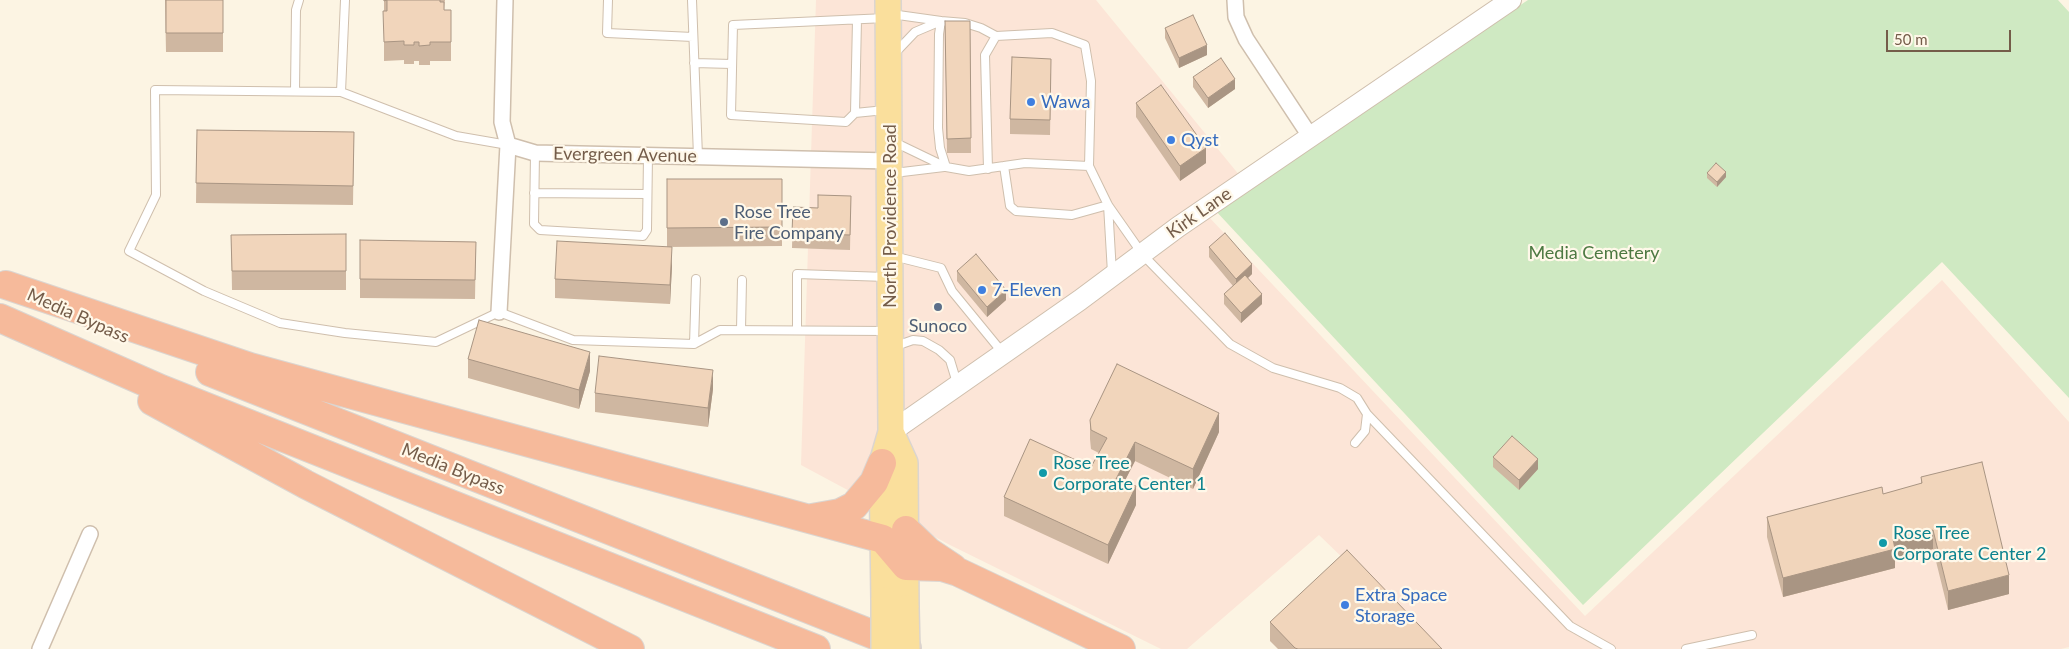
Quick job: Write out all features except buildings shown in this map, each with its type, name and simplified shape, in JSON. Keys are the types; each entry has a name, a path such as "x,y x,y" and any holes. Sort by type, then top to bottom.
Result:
{"highway":[{"path":"3,283 250,368 805,518 894,534 929,552 958,572 1121,649"},
{"name":"Media Bypass","path":"3,283 183,362 908,649"},
{"path":"0,319 305,484 630,649"},
{"name":"Media Bypass","path":"0,319 162,389 816,649"},
{"path":"805,518 825,517 840,513 854,506 874,482 882,463"},
{"path":"894,534 895,568 928,565 958,572"}],"main road":[{"name":"North Providence Road","path":"888,11 891,432 882,463 894,534"},
{"name":"North Providence Road","path":"891,432 905,463 894,534"},
{"path":"895,568 906,608 908,649"},
{"path":"884,649 884,600 895,568"}],"street":[{"path":"499,312 508,145 502,122 504,0"},
{"path":"1235,0 1236,17 1246,39 1310,136"},
{"name":"Kirk Lane","path":"891,432 1310,136 1511,0"},
{"name":"Evergreen Avenue","path":"508,145 535,153 890,158"},
{"path":"40,649 90,534"}],"lane":[{"path":"295,91 296,10 299,0"},
{"path":"341,92 345,0"},
{"path":"608,0 607,33 693,37"},
{"path":"692,0 698,156"},
{"path":"889,110 855,113 846,122 731,116 733,25 857,20 888,11 941,22 965,23 981,28 996,36 1052,33 1085,45 1091,81 1089,166 1108,205 1142,254 1230,344 1273,368 1340,388 1357,398 1367,414 1570,626 1611,649"},
{"path":"855,113 857,20"},
{"path":"889,60 915,32 941,22"},
{"path":"941,22 939,34 938,128 940,148 946,167"},
{"path":"988,169 985,55 996,36"},
{"path":"694,63 732,64"},
{"path":"508,145 456,136 341,92 155,90 156,195 129,251 204,291 280,323 345,334 436,342 499,312 573,340 694,344 720,330 797,330 923,342 939,350 950,360 958,385"},
{"path":"535,153 534,224 540,230 643,236 647,230 648,156"},
{"path":"890,158 946,167"},
{"path":"890,158 969,171 1024,163 1089,166"},
{"path":"1004,166 1010,206 1016,211 1072,215 1108,205"},
{"path":"534,193 648,194"},
{"path":"1108,205 1112,277"},
{"path":"797,330 797,274 890,267 941,268 952,291 1003,354"},
{"path":"694,344 696,279"},
{"path":"741,330 742,280"},
{"path":"1355,443 1365,431 1367,414"},
{"path":"1686,649 1752,635"}],"shaded area":[{"path":"816,0 1096,0 1240,176 1208,216 1585,616 1942,280 2069,422 2069,647 2061,649 1437,649 1319,535 1187,649 1161,649 950,545 801,465"}],"green space":[{"name":"Media Cemetery","path":"1528,0 2058,0 2069,12 2069,398 1942,262 1583,605 1214,209"}],"place":[{"name":"Wawa","path":"1031,102"},
{"name":"Qyst","path":"1171,140"},
{"name":"Rose Tree Fire Company","path":"724,222"},
{"name":"7-Eleven","path":"982,290"},
{"name":"Sunoco","path":"938,307"},
{"name":"Rose Tree Corporate Center 1","path":"1043,473"},
{"name":"Rose Tree Corporate Center 2","path":"1883,543"},
{"name":"Extra Space Storage","path":"1345,605"}]}
